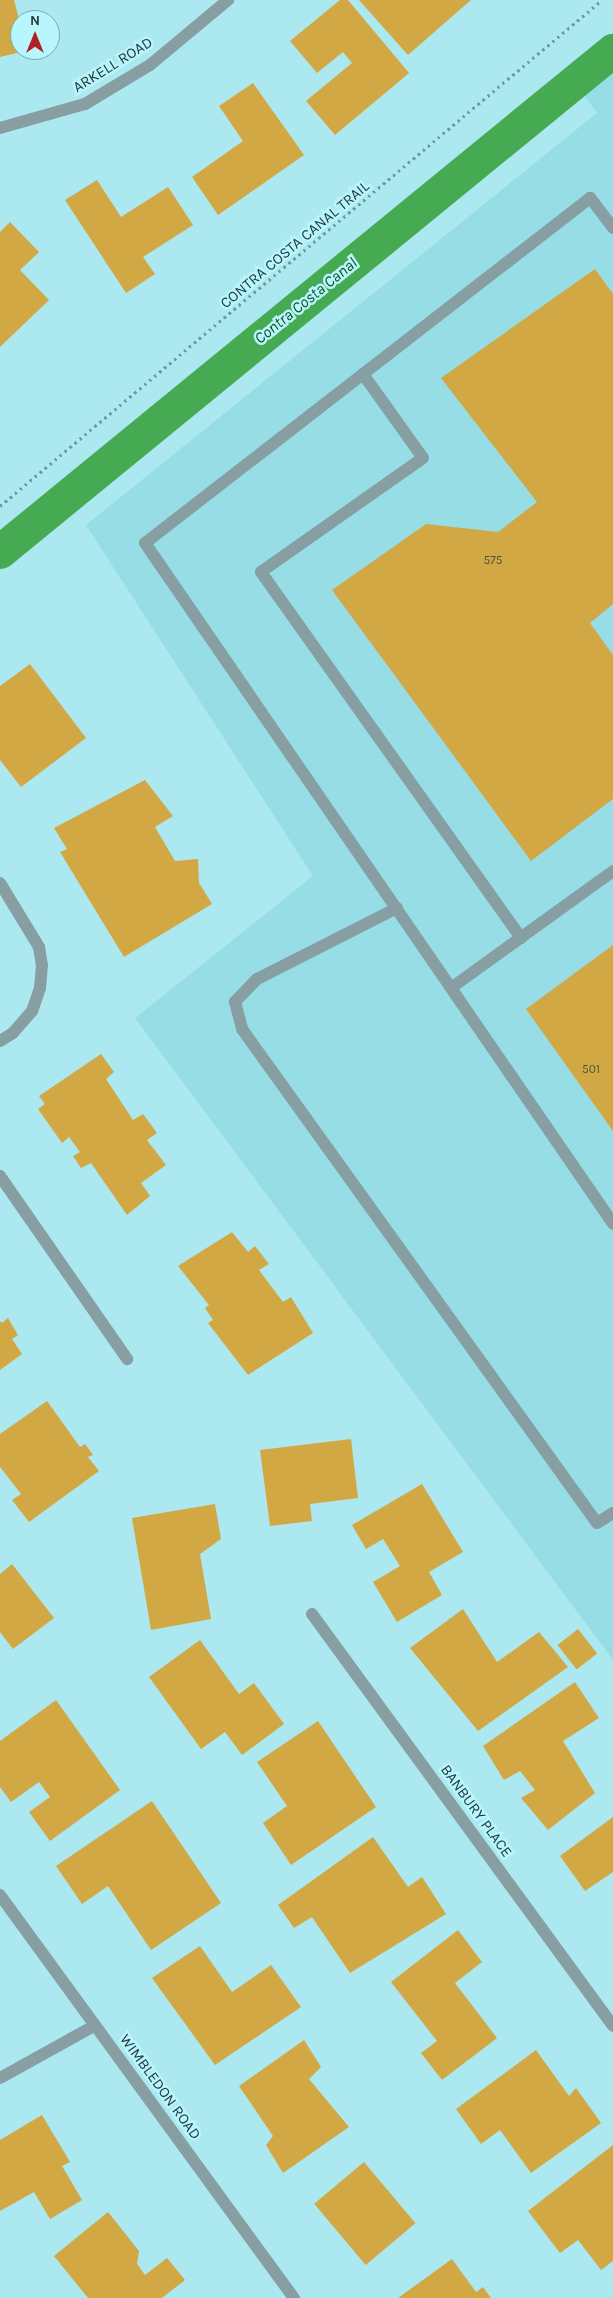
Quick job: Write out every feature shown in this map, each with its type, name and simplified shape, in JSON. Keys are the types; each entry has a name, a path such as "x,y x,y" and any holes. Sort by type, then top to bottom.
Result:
{"street":[{"name":"ARKELL ROAD","path":"0,128 86,104 150,65 228,0"},
{"path":"613,228 590,198 145,543 613,1224"},
{"path":"363,374 423,458 261,572 521,938"},
{"path":"451,988 613,871"},
{"path":"0,884 35,940 42,965 40,988 32,1011 13,1034 0,1041"},
{"path":"396,908 257,978 235,1002 242,1029 597,1523 613,1513"},
{"path":"0,1176 127,1359"},
{"name":"BANBURY PLACE","path":"312,1614 613,2026"},
{"name":"WIMBLEDON ROAD","path":"0,1895 294,2298"},
{"path":"0,2078 94,2026"}],"path":[{"name":"CONTRA COSTA CANAL TRAIL","path":"0,506 602,0"}],"shaded area":[{"path":"613,63 613,1660 135,1018 313,876 86,525 597,113 581,90"}],"building":[{"path":"0,0 14,0 17,10 10,10 10,55 0,57"},
{"path":"340,0 348,0 409,73 335,135 306,101 352,63 343,52 317,73 290,41"},
{"path":"359,0 471,0 408,55"},
{"path":"253,83 304,155 218,215 192,177 243,141 219,106"},
{"path":"97,180 121,217 168,187 193,225 143,257 155,274 126,293 65,200"},
{"path":"10,222 39,252 20,270 49,300 0,347 0,232"},
{"path":"595,269 613,294 613,604 590,623 613,655 613,799 531,861 332,590 426,524 498,532 537,502 441,378"},
{"path":"30,664 86,738 21,787 0,760 0,686"},
{"path":"145,780 173,816 155,827 175,861 198,859 199,883 212,904 124,957 60,852 67,849 54,828"},
{"path":"613,945 613,1131 526,1009"},
{"path":"101,1054 114,1072 106,1079 133,1120 143,1114 157,1133 147,1140 166,1165 141,1183 150,1196 127,1215 91,1163 81,1168 73,1156 80,1152 69,1137 62,1143 38,1109 45,1104 39,1096"},
{"path":"232,1232 248,1252 255,1246 269,1264 259,1270 283,1302 291,1297 313,1333 248,1375 208,1323 213,1320 205,1308 209,1305 178,1266"},
{"path":"8,1318 18,1335 12,1339 22,1354 0,1370 0,1321 2,1323"},
{"path":"47,1401 80,1447 85,1444 93,1455 88,1457 99,1471 29,1522 12,1500 21,1494 0,1467 0,1434"},
{"path":"351,1439 358,1498 310,1504 312,1521 270,1526 260,1450"},
{"path":"422,1484 463,1552 429,1572 442,1595 397,1622 373,1582 400,1566 383,1539 366,1549 352,1525"},
{"path":"215,1504 221,1539 200,1554 211,1619 151,1630 132,1518"},
{"path":"12,1564 54,1618 13,1649 0,1632 0,1574"},
{"path":"463,1609 497,1662 539,1632 568,1667 478,1731 410,1648"},
{"path":"578,1629 597,1653 577,1669 558,1645"},
{"path":"200,1640 239,1694 254,1683 284,1724 242,1755 225,1732 201,1749 149,1677"},
{"path":"575,1682 599,1718 563,1741 595,1793 548,1830 521,1798 535,1790 520,1771 504,1780 483,1746"},
{"path":"56,1700 120,1790 50,1841 29,1812 50,1797 39,1782 11,1802 0,1787 0,1741"},
{"path":"318,1721 376,1807 291,1865 263,1823 287,1806 257,1762"},
{"path":"152,1801 221,1903 151,1950 108,1886 82,1904 56,1866"},
{"path":"613,1817 613,1872 585,1891 560,1856"},
{"path":"373,1837 408,1887 422,1877 446,1914 350,1973 312,1917 294,1928 278,1905"},
{"path":"458,1930 482,1962 455,1983 497,2038 442,2080 421,2053 437,2041 391,1982"},
{"path":"200,1946 232,1992 271,1965 301,2007 215,2065 152,1978"},
{"path":"304,2040 321,2067 309,2079 349,2127 283,2173 266,2145 273,2136 239,2086"},
{"path":"536,2050 569,2096 576,2088 601,2123 531,2173 500,2130 481,2144 456,2109"},
{"path":"42,2115 70,2162 62,2166 82,2200 50,2219 34,2192 0,2211 0,2140"},
{"path":"613,2145 613,2261 601,2270 578,2240 560,2253 528,2211"},
{"path":"364,2162 415,2223 366,2265 314,2204"},
{"path":"108,2212 139,2251 137,2264 145,2275 167,2258 185,2280 162,2298 88,2298 54,2256"},
{"path":"452,2259 476,2292 483,2287 491,2298 398,2298"}],"waterway":[{"name":"Contra Costa Canal","path":"0,552 613,51"}]}
